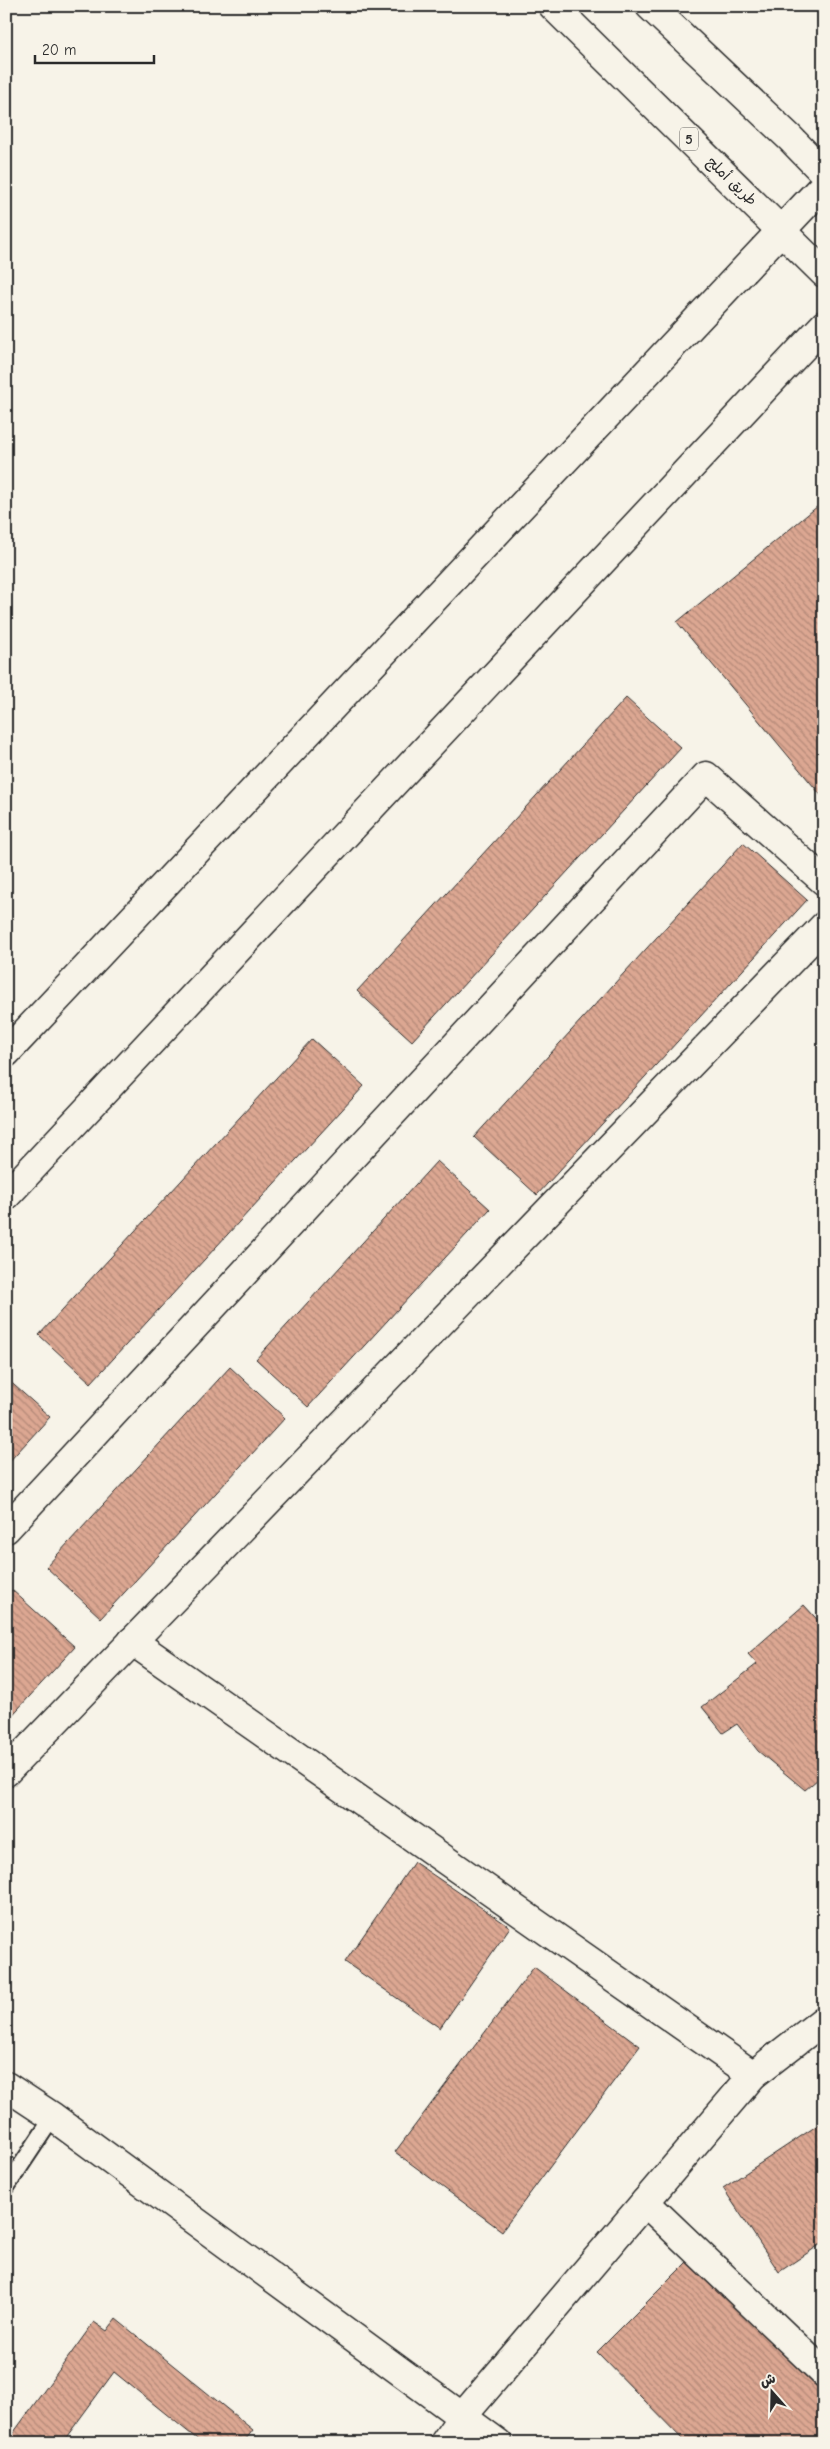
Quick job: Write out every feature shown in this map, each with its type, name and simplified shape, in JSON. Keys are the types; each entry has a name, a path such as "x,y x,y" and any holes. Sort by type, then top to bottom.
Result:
{"main road":[{"name":"طريق أملج","path":"552,6 824,273"},
{"path":"650,6 790,138 824,173"},
{"path":"6,1053 824,185"},
{"path":"6,1196 824,325"},
{"path":"6,1529 706,776 824,881"},
{"path":"6,1772 824,926"},
{"path":"132,1641 753,2075"},
{"path":"444,2443 462,2417 753,2075 824,2020"},
{"path":"6,2086 53,2117 498,2443"},
{"path":"645,2202 824,2373"}],"lane":[{"path":"6,2188 53,2117"}],"building":[{"path":"824,501 824,799 677,622"},
{"path":"626,698 681,748 412,1041 357,991"},
{"path":"743,843 807,900 537,1195 474,1137"},
{"path":"312,1039 364,1086 91,1383 39,1335"},
{"path":"437,1161 490,1209 308,1407 256,1359"},
{"path":"230,1367 285,1418 101,1618 46,1567"},
{"path":"6,1378 50,1417 6,1465"},
{"path":"12,1590 75,1647 6,1722 6,1595"},
{"path":"804,1605 824,1627 824,1774 805,1790 758,1751 737,1724 723,1733 702,1707 757,1664 748,1654"},
{"path":"414,1862 510,1927 440,2028 345,1962"},
{"path":"534,1967 640,2046 502,2231 395,2152"},
{"path":"824,2121 824,2242 779,2272 723,2188"},
{"path":"696,2253 824,2380 824,2443 686,2443 597,2352"},
{"path":"116,2319 253,2430 243,2443 202,2443 114,2372 62,2443 6,2443 94,2322 107,2331"}]}
